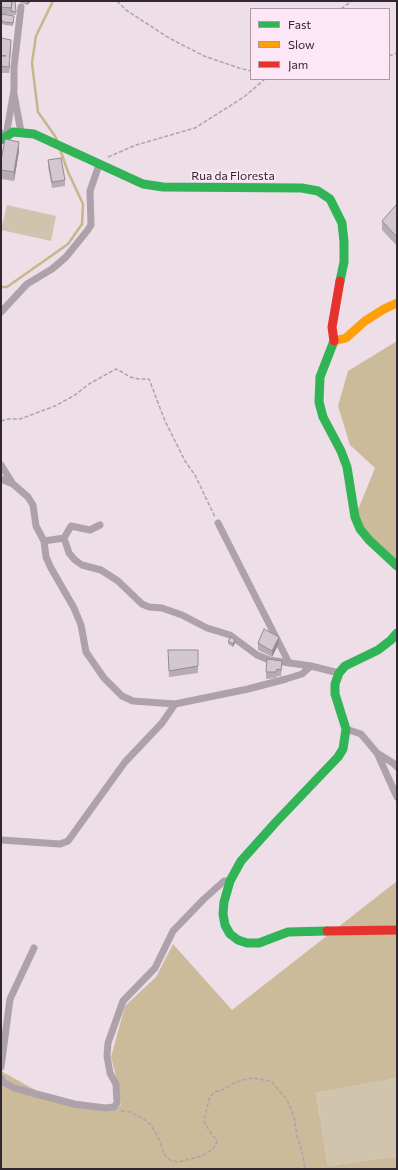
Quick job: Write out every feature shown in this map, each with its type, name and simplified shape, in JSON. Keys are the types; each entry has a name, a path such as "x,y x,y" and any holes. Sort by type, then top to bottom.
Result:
{"street":[{"path":"21,7 14,67 14,90 21,132"},
{"path":"3,136 14,90"},
{"name":"Rua da Floresta","path":"3,136 13,132 34,134 143,184 163,187 302,188 318,191 330,199 342,223 344,262 332,327 334,341"},
{"path":"1,312 27,284 52,269 66,257 91,225 90,191 99,164"},
{"path":"397,303 365,321 346,338 334,341 320,377 319,402 323,417 341,451 347,467 355,517 360,529 369,540 397,566"},
{"path":"1,465 13,484 28,497 33,505 36,526 44,541 46,557 74,608 81,625 86,652 104,678 122,696 133,701 175,704 248,689 286,679 302,674 311,666"},
{"path":"1,479 13,484"},
{"path":"218,523 289,663"},
{"path":"100,526 90,530 71,526 64,538 69,553 82,565 101,570 118,581 142,604 149,607 162,608 182,614 207,628 230,635 257,655 268,660 311,666 339,673"},
{"path":"44,541 64,538"},
{"path":"397,633 391,640 378,650 345,666 339,673 335,684 335,694 346,729 346,740 343,749 338,757 241,861 230,881 224,902 223,914 225,925 230,934 238,940 247,943 259,943 288,932 397,930"},
{"path":"1,840 60,844 68,841 125,762 162,723 175,704"},
{"path":"346,729 361,734 377,753 397,797"},
{"path":"377,753 397,767"},
{"path":"1,1078 3,1082 14,1088 74,1104 105,1108 114,1107 117,1103 116,1084 110,1073 107,1056 108,1043 122,1001 154,968 174,931 204,899 224,881 230,881"},
{"path":"1,1067 10,999 34,948"}],"path":[{"path":"117,1 126,10 169,38 204,56 250,71"},
{"path":"342,8 352,1"},
{"path":"99,164 108,157 136,145 195,128 244,97 264,80"},
{"path":"1,421 20,419 55,406 116,369 130,377 149,379 165,421 185,461 195,475 218,523"},
{"path":"105,1108 130,1112 144,1119 154,1130 164,1154 170,1160 178,1162 202,1156 216,1145 218,1140 212,1136 204,1122 209,1099 214,1092 222,1090 236,1082 251,1078 271,1081 287,1100 294,1116 305,1169"}],"shaded area":[{"path":"7,205 56,216 51,241 1,230"},
{"path":"397,341 397,569 355,517 375,468 350,445 338,406 348,371"},
{"path":"397,881 397,1078 316,1093 328,1166 397,1156 397,1169 1,1169 1,1071 57,1102 112,1111 121,1105 111,1057 125,1006 156,977 173,944 232,1010"},
{"path":"397,1078 397,1156 328,1166 316,1093"}],"building":[{"path":"1,1 12,1 11,8 1,7"},
{"path":"12,1 15,1 16,12 11,11"},
{"path":"1,14 14,16 13,23 4,22 1,20"},
{"path":"1,38 11,40 9,67 1,66 1,56 6,56 1,55"},
{"path":"5,139 19,142 14,172 1,170"},
{"path":"61,158 65,180 52,182 48,160"},
{"path":"397,204 397,237 382,221"},
{"path":"264,629 279,637 272,651 258,643"},
{"path":"231,637 235,640 233,644 228,641"},
{"path":"168,650 198,650 198,666 169,671"},
{"path":"267,659 282,661 281,670 277,669 276,672 266,672"}],"waterway":[{"path":"53,1 36,36 32,63 38,112 57,140"},
{"path":"1,287 7,287 68,244 82,224 83,204 68,172 60,149"}],"traffic: fast":[{"path":"1,140 13,132 34,134 143,184 163,187 302,188 318,191 330,199 342,223 344,262 340,281"},
{"path":"334,341 320,377 319,402 323,417 341,451 347,467 355,517 360,529 369,540 397,566"},
{"path":"327,931 288,932 259,943 247,943 238,940 230,934 225,925 223,914 224,902 230,881 241,861 338,757 343,749 346,729 335,694 335,684 339,673 345,666 378,650 391,640 397,633"}],"traffic: slow":[{"path":"334,341 346,338 365,321 397,303"}],"traffic: jam":[{"path":"334,341 332,327 340,281"},
{"path":"327,931 397,930"}]}
